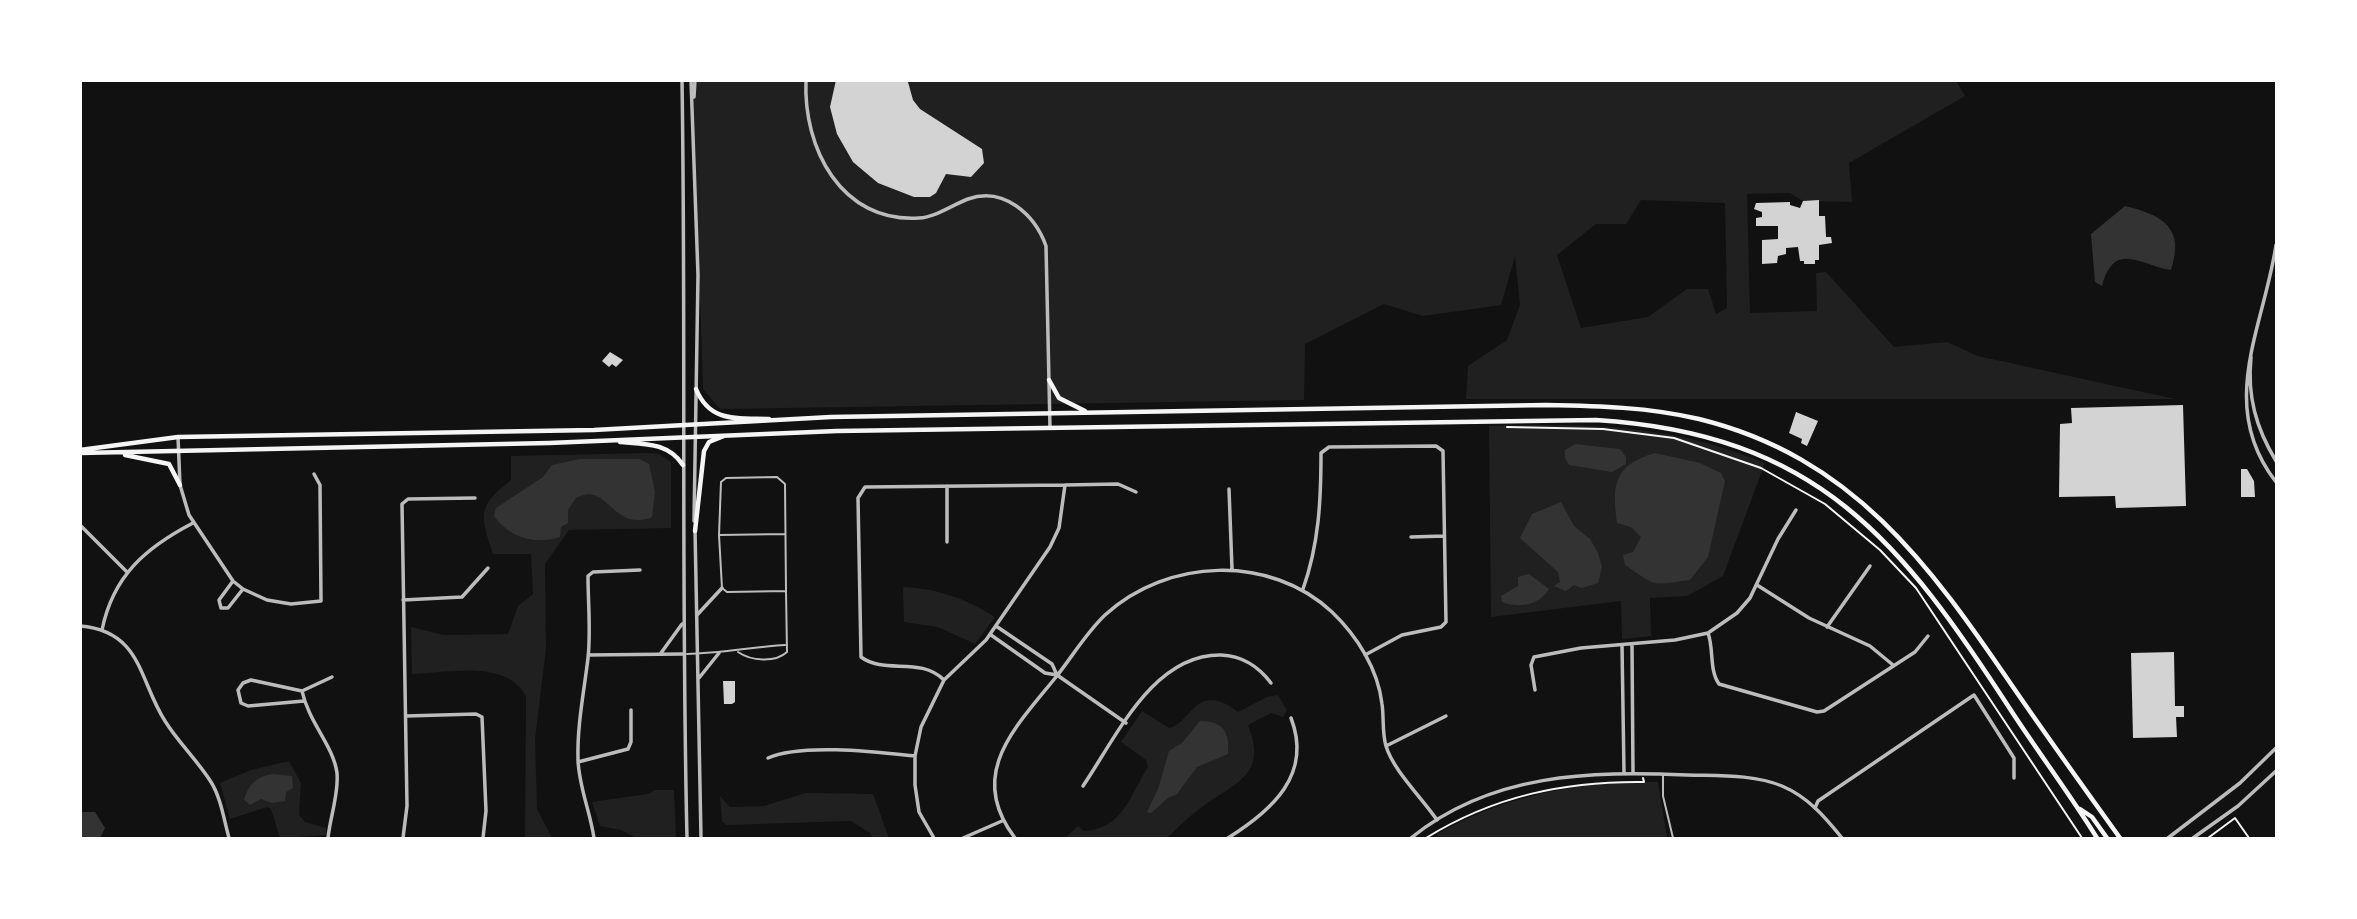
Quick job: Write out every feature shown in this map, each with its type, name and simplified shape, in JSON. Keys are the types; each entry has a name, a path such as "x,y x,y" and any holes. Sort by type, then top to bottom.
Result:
{"main road":[{"path":"1049,380 1059,398 1090,412"},
{"path":"696,389 701,402 715,414 791,419"},
{"path":"80,451 178,437 695,426 791,419 1090,412 1615,406 1690,417 1756,439 1813,468 1885,522 1912,549 1951,598 2120,838"},
{"path":"80,451 114,453 731,434 1499,421 1596,420 1670,428 1745,448 1804,477 1870,527 1918,576 2097,838"},
{"path":"695,531 704,451 709,442 731,434"},
{"path":"601,440 664,447 674,453 683,465"},
{"path":"114,453 169,464 180,485"},
{"path":"2079,809 2092,817 2107,838"}],"street":[{"path":"682,80 685,426 683,654 687,838"},
{"path":"693,80 698,275 694,436 701,838"},
{"path":"806,80 808,120 823,164 838,187 863,207 891,216 923,218 971,198 987,196 1011,203 1030,216 1040,229 1046,246 1051,428"},
{"path":"2277,245 2246,373 2247,414 2258,450 2277,482"},
{"path":"2253,342 2250,379 2252,407 2259,429 2277,461"},
{"path":"178,437 180,485 193,523 233,581 243,589 267,600 291,604 321,601 320,485 314,474"},
{"path":"1303,589 1314,560 1320,520 1321,453 1329,447 1436,446 1443,451 1446,622 1441,628 1402,635 1365,655"},
{"path":"944,680 930,669 906,664 872,665 861,657 858,498 865,487 1118,484 1136,492"},
{"path":"934,838 919,812 915,756 921,727 944,680 990,634 1059,528 1065,485"},
{"path":"947,486 947,542"},
{"path":"1229,489 1232,569"},
{"path":"403,838 407,807 402,502 475,498"},
{"path":"1535,690 1531,665 1534,657 1581,648 1708,633 1737,613 1756,585 1778,539 1796,510"},
{"path":"102,630 112,597 126,571 153,547 193,523"},
{"path":"80,525 126,571"},
{"path":"1411,537 1444,536"},
{"path":"1827,627 1870,566"},
{"path":"403,600 462,597 488,568"},
{"path":"1015,838 1002,821 995,796 996,770 1004,742 1089,632 1128,598 1175,576 1232,569 1270,576 1303,589 1348,629 1365,655 1382,702 1386,746 1396,766 1421,795 1437,821"},
{"path":"594,838 580,786 578,762 578,727 588,654 587,576 593,572 640,570"},
{"path":"233,581 219,600 221,608 228,608 243,589"},
{"path":"1756,585 1827,627 1870,646 1893,665"},
{"path":"696,615 722,588"},
{"path":"661,653 683,622"},
{"path":"80,626 102,630 118,639 140,663 165,722 211,782 229,838"},
{"path":"996,626 1052,664 1057,675"},
{"path":"1708,633 1712,645 1714,677 1719,684 1817,712 1824,711 1915,652 1928,636"},
{"path":"990,634 1045,673 1057,675 1126,723"},
{"path":"1632,644 1633,773"},
{"path":"1622,645 1624,773"},
{"path":"698,680 719,653"},
{"path":"588,654 683,654"},
{"path":"1083,786 1145,694 1165,673 1197,658 1231,656 1257,667 1271,683"},
{"path":"304,701 248,706 241,703 239,690 243,682 251,680 302,691 332,677"},
{"path":"302,691 314,728 331,751 337,777 328,838"},
{"path":"1815,808 1829,793 1974,695 2014,758 2014,778"},
{"path":"578,762 628,749 631,744 631,710"},
{"path":"405,716 476,714 482,718 486,811 483,838"},
{"path":"1386,746 1446,716"},
{"path":"1228,838 1274,805 1283,793 1297,752 1291,718"},
{"path":"2168,838 2213,806 2277,748"},
{"path":"768,758 783,752 873,752 915,756"},
{"path":"2193,838 2238,806 2277,771"},
{"path":"1411,838 1437,821 1502,791 1530,782 1557,776 1624,773 1756,779 1780,785 1815,808 1842,838"},
{"path":"963,838 1002,821"}],"lane":[{"path":"738,652 753,660 783,656 787,652 785,484 777,477 726,478 721,482 719,535 722,588 727,592 786,591"},
{"path":"719,535 785,534"},
{"path":"683,654 738,652 749,648 786,645"},
{"path":"1663,774 1663,796 1673,838"}],"path":[{"path":"1499,421 1509,429 1603,429 1698,444 1761,468 1825,504 1881,550 1916,588 2082,838"},
{"path":"1426,838 1478,811 1532,792 1593,782 1644,782 1642,773"},
{"path":"2208,838 2235,818 2249,838"}],"shaded area":[{"path":"693,81 1956,81 1965,96 1849,163 1852,202 1803,201 1790,193 1747,194 1750,313 1817,311 1816,273 1826,272 1894,347 1947,342 1978,356 2175,399 1466,399 1468,366 1507,340 1520,305 1515,256 1501,305 1423,316 1384,304 1305,344 1304,400 720,409 703,389","holes":["1641,200 1725,203 1727,308 1716,314 1708,289 1687,289 1648,317 1581,328 1557,255 1596,224 1626,224"]},
{"path":"2125,206 2150,214 2168,226 2175,244 2171,270 2140,261 2121,259 2107,272 2102,286 2095,282 2091,234"},
{"path":"1489,426 1596,426 1661,433 1729,450 1765,463 1723,576 1687,596 1650,598 1651,636 1622,639 1621,601 1491,617"},
{"path":"1575,444 1620,449 1626,457 1626,464 1612,472 1569,465 1565,450"},
{"path":"1655,453 1700,463 1721,473 1725,481 1708,557 1690,580 1655,583 1625,565 1623,555 1633,552 1641,537 1631,527 1617,523 1615,498 1618,479 1631,464"},
{"path":"659,454 671,462 671,528 569,530 545,564 546,649 535,739 537,809 552,838 525,838 526,696 517,684 491,673 459,671 412,674 411,627 443,635 508,634 518,606 533,594 531,554 493,554 484,520 484,512 492,497 511,480 511,456"},
{"path":"580,459 639,459 649,464 655,492 652,517 639,520 628,518 604,500 587,494 576,498 568,510 568,523 561,527 560,537 532,540 507,530 494,516 496,508 543,477 552,465"},
{"path":"1561,502 1574,526 1590,539 1602,567 1598,583 1582,588 1574,585 1566,591 1554,586 1560,582 1558,572 1520,538 1532,514"},
{"path":"1529,574 1549,589 1545,594 1528,604 1502,602 1501,596 1518,586 1518,577"},
{"path":"903,587 951,596 995,617 975,644 938,627 904,622"},
{"path":"1278,695 1287,710 1283,717 1271,713 1248,725 1254,753 1248,772 1167,838 1065,838 1078,826 1084,831 1108,824 1124,809 1148,767 1146,760 1121,742 1142,711 1169,728 1177,725 1196,706 1204,702 1213,700 1224,703 1238,712 1267,697"},
{"path":"1200,721 1214,723 1223,729 1228,740 1228,754 1197,767 1177,794 1151,813 1147,812 1158,789 1169,751 1182,743"},
{"path":"289,761 301,783 299,815 305,822 326,828 326,835 280,838 271,809 267,807 230,819 220,783 251,770"},
{"path":"272,774 292,776 293,788 286,792 285,801 272,803 261,799 250,805 244,800 253,782"},
{"path":"1658,782 1667,838 1439,838 1437,834 1490,809 1544,793 1600,784"},
{"path":"655,790 674,790 676,838 636,838 621,830 600,826 592,802 648,794"},
{"path":"806,793 873,794 889,838 872,838 870,833 851,821 726,825 722,821 720,796 730,807 764,806"},
{"path":"80,812 95,812 105,828 100,838 81,837"}],"building":[{"path":"836,80 908,82 913,100 920,109 982,149 984,163 971,177 946,174 936,193 930,197 914,197 878,183 853,162 837,134 830,107"},
{"path":"1819,200 1819,216 1825,216 1826,237 1831,237 1832,243 1819,245 1819,260 1815,260 1815,264 1804,264 1804,261 1800,261 1798,247 1786,248 1786,254 1778,256 1777,263 1762,264 1762,240 1778,239 1778,226 1756,226 1756,218 1762,217 1762,212 1754,209 1756,203 1790,202 1790,205 1800,208 1803,201"},
{"path":"610,352 623,360 616,367 612,364 609,367 602,361"},
{"path":"2183,405 2186,506 2116,508 2115,496 2059,497 2060,424 2072,423 2071,408"},
{"path":"1796,412 1818,421 1807,446 1801,443 1802,439 1789,433"},
{"path":"2241,469 2247,469 2254,481 2255,497 2241,497"},
{"path":"2174,652 2175,706 2184,706 2184,717 2176,717 2177,737 2133,738 2131,653"},
{"path":"723,681 735,681 735,702 732,704 724,704"}]}
